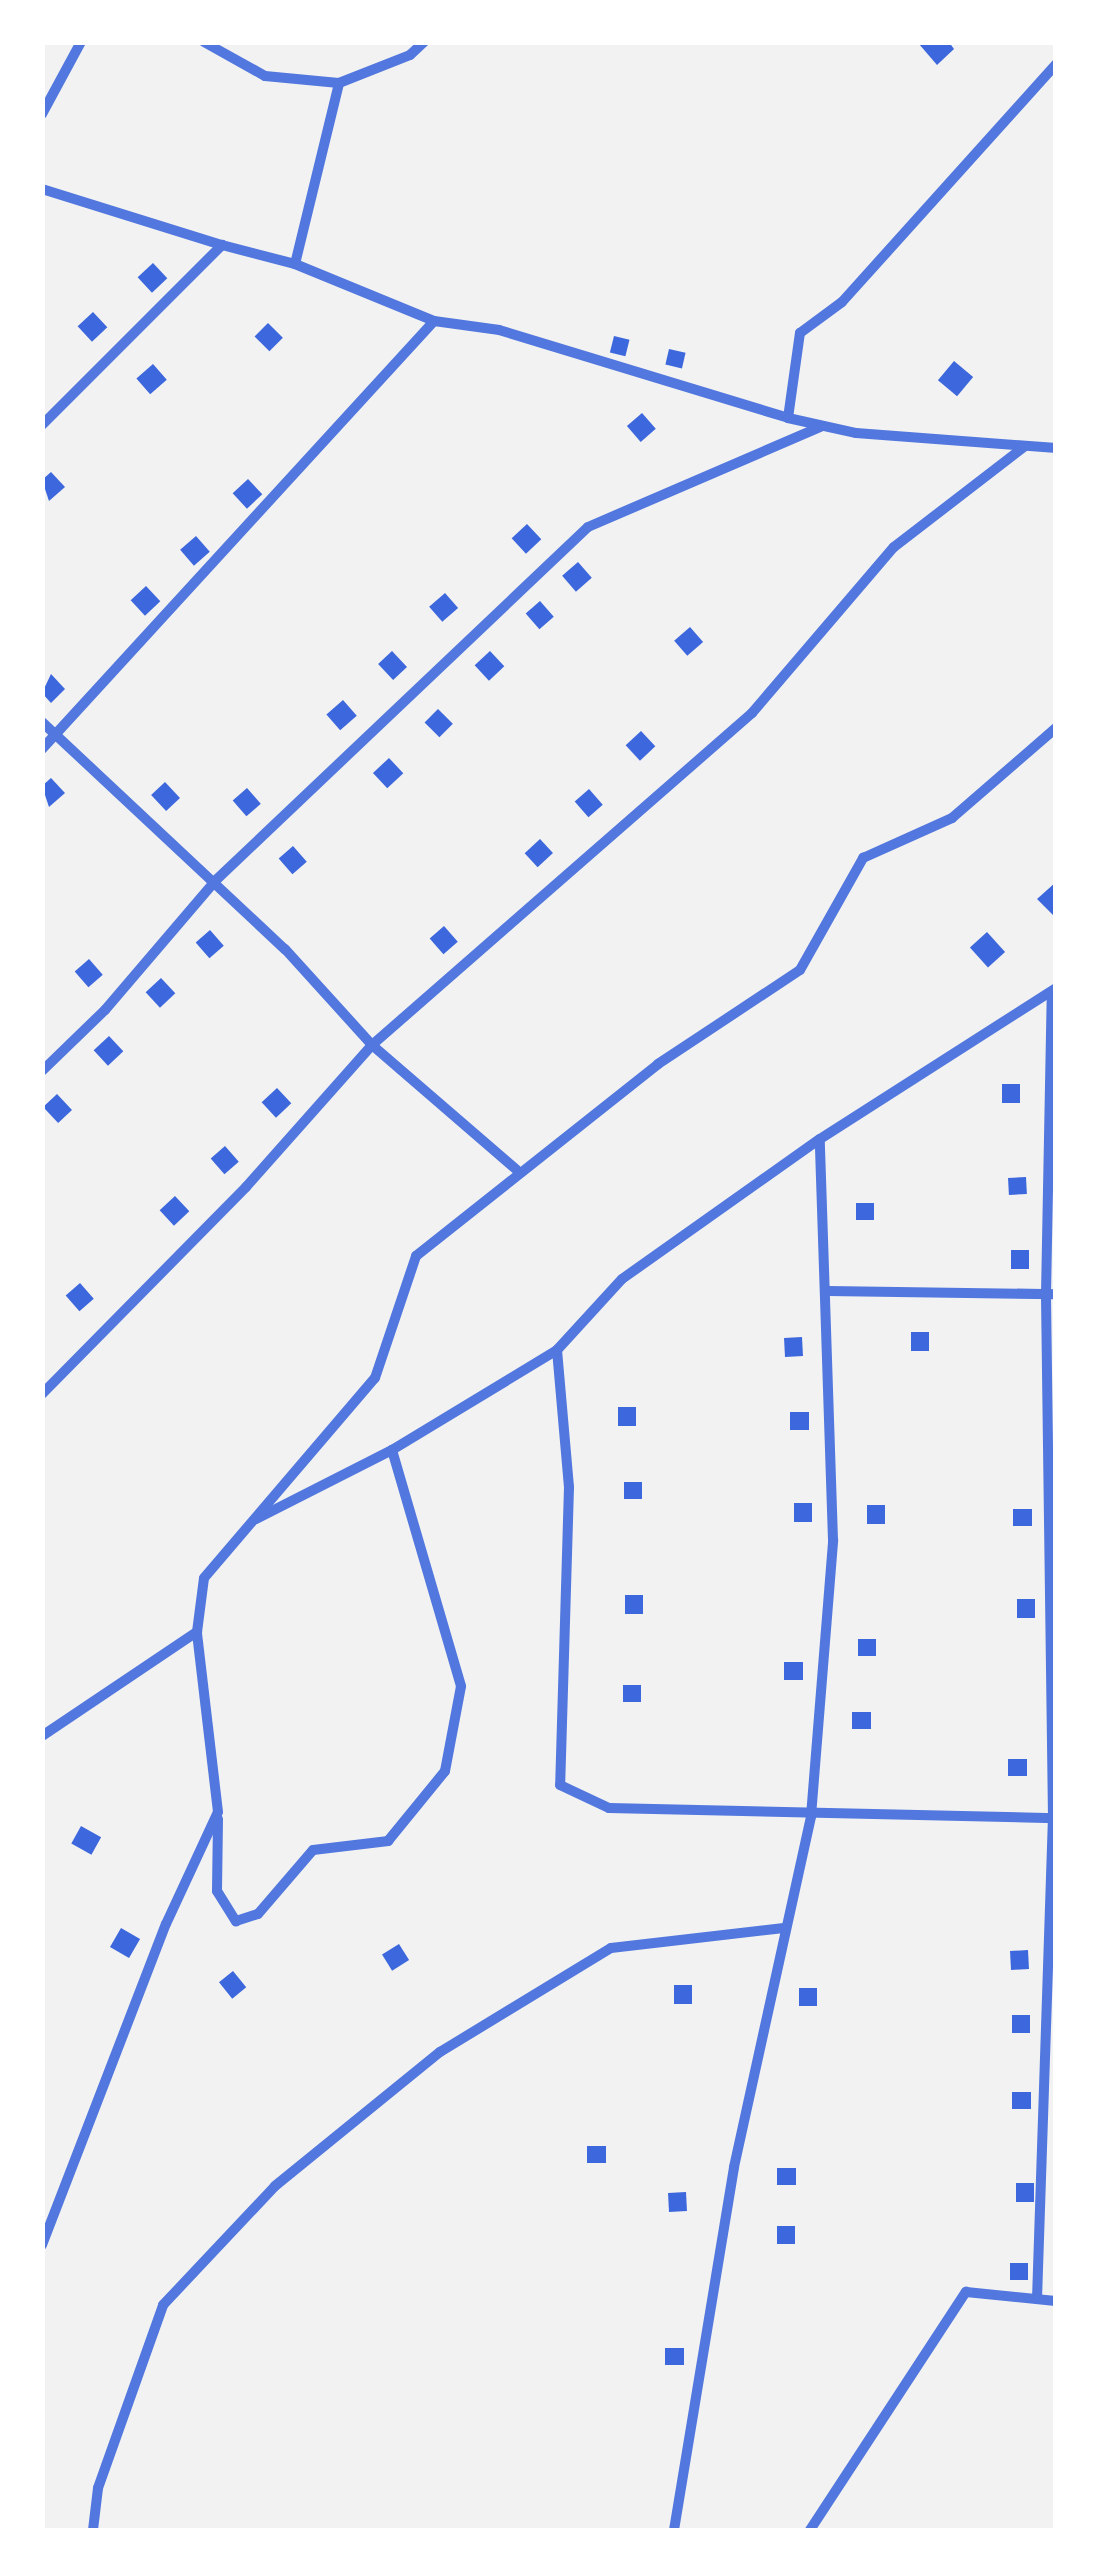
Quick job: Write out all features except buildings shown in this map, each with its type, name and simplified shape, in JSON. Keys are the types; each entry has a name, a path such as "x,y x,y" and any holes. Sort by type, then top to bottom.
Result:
{"street":[{"path":"42,114 80,42"},
{"path":"204,42 265,76 339,84 410,56 424,42"},
{"path":"788,418 800,334 842,302 1056,64"},
{"path":"295,264 339,84"},
{"path":"42,189 295,264 434,321 500,330 788,418 822,426 1056,448"},
{"path":"42,425 222,244"},
{"path":"42,749 434,321"},
{"path":"42,1071 105,1010 215,881 588,527 822,426"},
{"path":"42,1394 246,1188 372,1045 752,713 894,547 1026,446"},
{"path":"42,722 215,881 372,1045 517,1170"},
{"path":"392,1450 461,1686 445,1772 388,1840 313,1850 258,1914 236,1921 217,1891 218,1812 197,1632 204,1578 375,1378 416,1256 517,1170 800,970 863,858 952,818 1056,728"},
{"path":"251,1522 392,1450 557,1350 622,1279 820,1139 1054,990"},
{"path":"1037,2300 1054,1818 1054,990"},
{"path":"674,2530 734,2166 811,1816 833,1540 828,1292 820,1139"},
{"path":"828,1292 1051,1294"},
{"path":"557,1350 569,1486 560,1785 609,1808 811,1816 1054,1818"},
{"path":"42,1736 197,1632"},
{"path":"42,2245 166,1924 218,1812"},
{"path":"93,2530 98,2488 162,2306 276,2186 440,2052 611,1948 784,1928"},
{"path":"810,2530 966,2292 1056,2301"}]}
